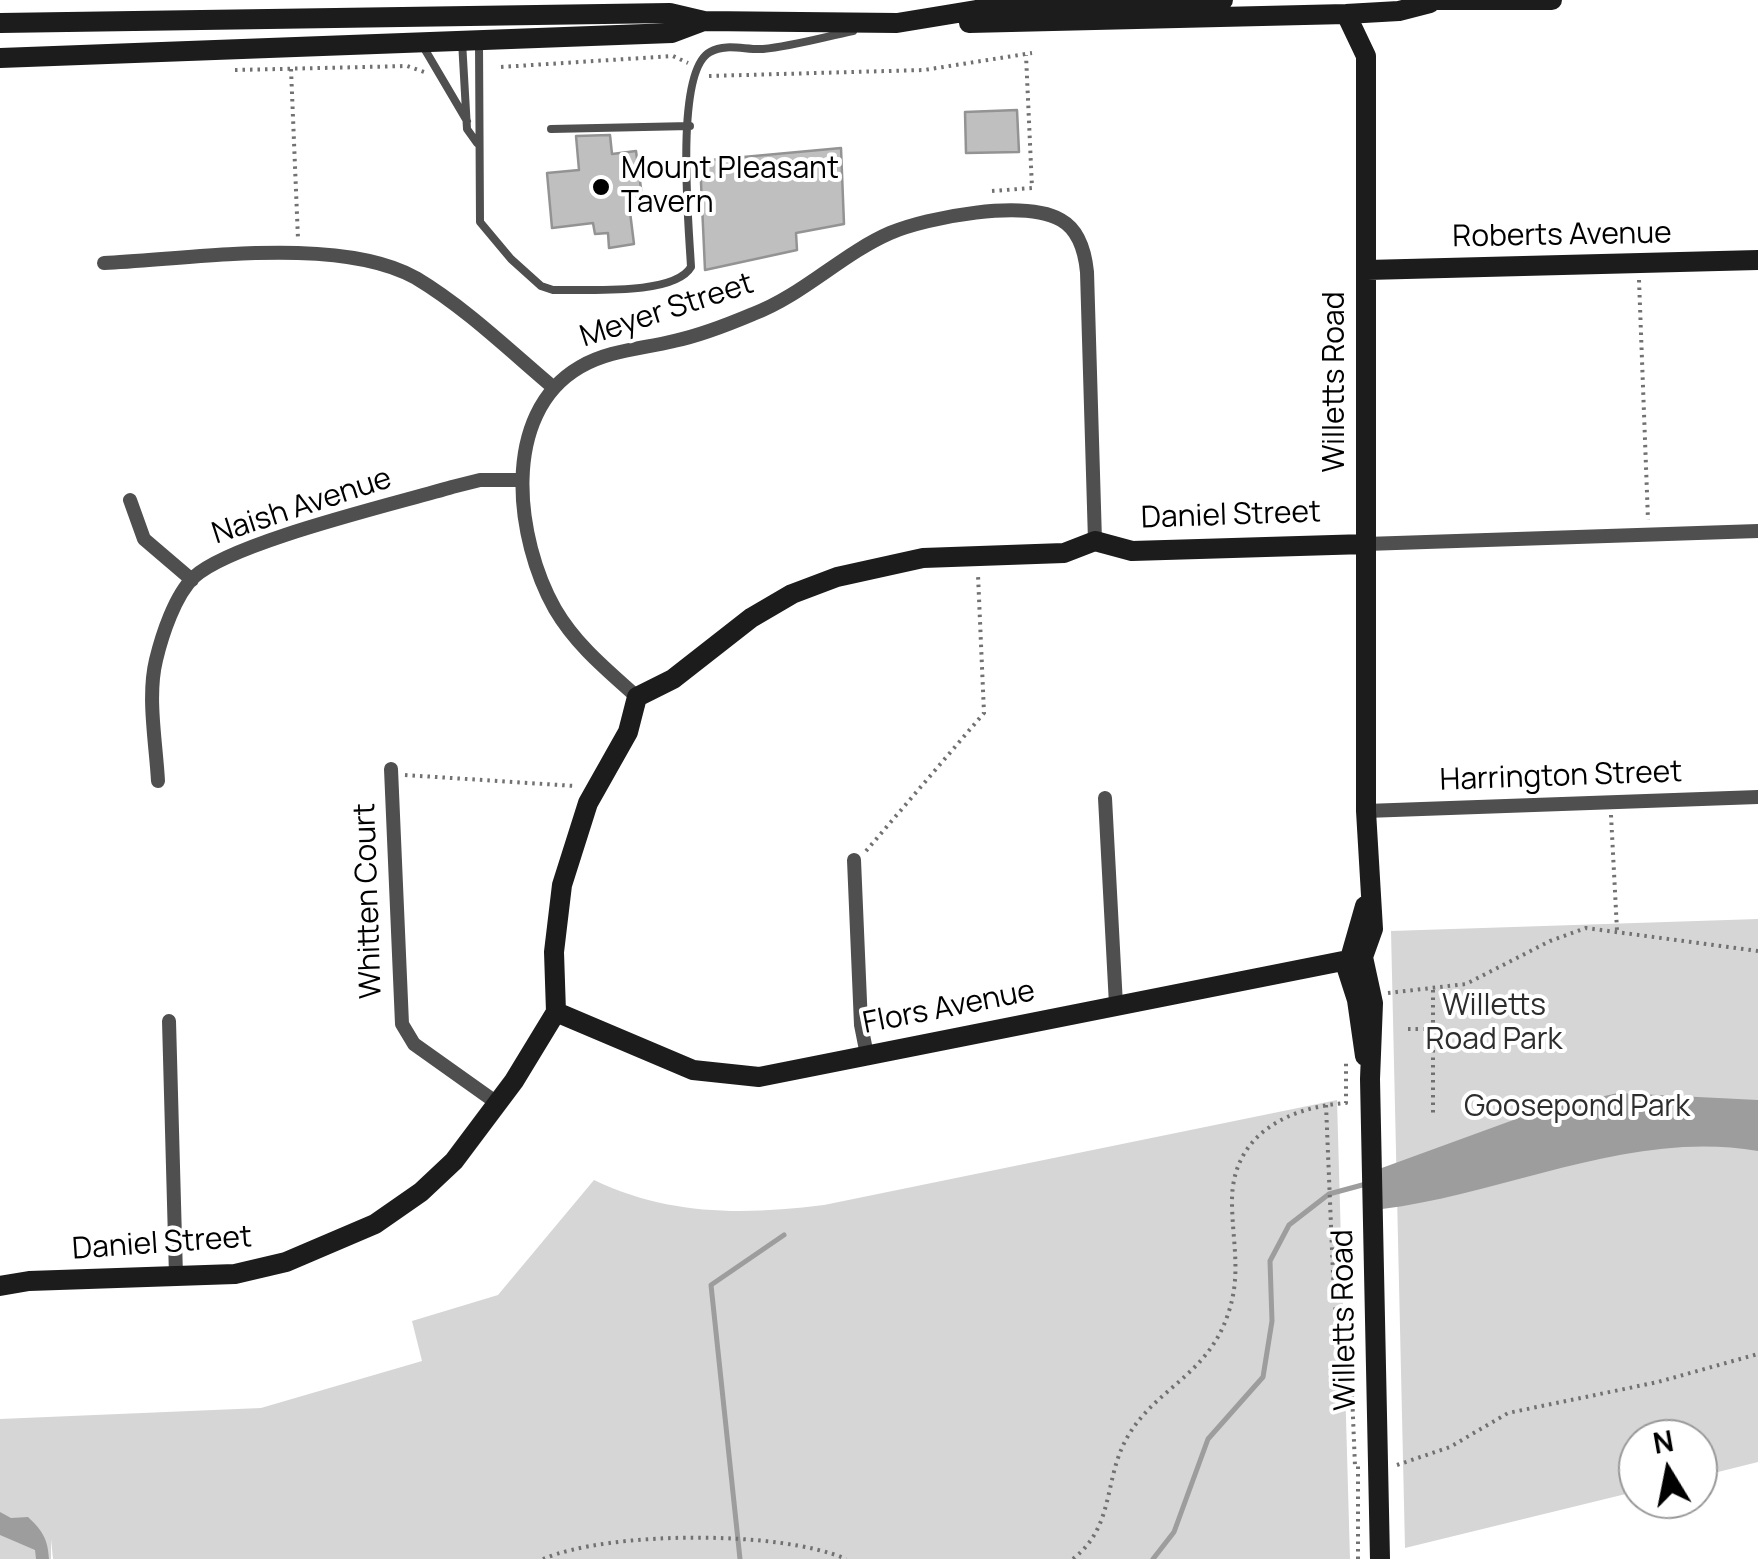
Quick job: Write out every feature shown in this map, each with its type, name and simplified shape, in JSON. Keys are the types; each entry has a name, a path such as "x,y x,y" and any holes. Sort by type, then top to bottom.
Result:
{"street":[{"path":"503,0 519,17"},
{"path":"0,23 468,9 519,17 670,13 704,21 897,23 942,19 976,10 1072,3 1223,0"},
{"path":"942,19 980,24 1346,14 1399,11 1427,1 1552,0"},
{"path":"468,9 470,41"},
{"name":"Willetts Road","path":"1346,14 1366,56 1368,889 1355,957 1370,1079 1380,1559"},
{"path":"0,58 672,33 704,21"},
{"name":"Meyer Street","path":"638,697 588,652 554,606 531,543 522,480 532,425 554,388 578,368 613,353 710,332 770,308 886,235 926,220 1046,214 1071,227 1086,259 1095,540"},
{"path":"104,263 299,254 361,258 413,277 448,300 554,388"},
{"name":"Roberts Avenue","path":"1366,270 1758,260"},
{"name":"Naish Avenue","path":"158,781 155,663 167,627 192,580 214,563 250,548 480,480 522,480"},
{"path":"130,500 144,539 192,580"},
{"name":"Daniel Street","path":"638,697 673,678 751,618 792,594 880,566 978,555 1064,553 1095,540 1132,551 1758,531"},
{"path":"556,1012 554,952 562,885 594,792 628,732 638,697"},
{"name":"Whitten Court","path":"391,770 402,1024 414,1044 497,1103"},
{"name":"Harrington Street","path":"1366,812 1758,797"},
{"path":"1105,798 1116,1005"},
{"path":"854,860 861,1025 867,1055"},
{"name":"Flors Avenue","path":"556,1012 652,1055 728,1077 759,1077 1355,957"},
{"name":"Daniel Street","path":"0,1286 28,1281 235,1274 286,1262 375,1224 421,1192 454,1161 556,1012"},
{"path":"170,1021 176,1276"}],"lane":[{"path":"420,43 477,143 480,222 511,260 541,286 553,290 666,285 686,277 691,267 686,143 694,70 714,49 763,49 897,23"},
{"path":"467,121 470,41"},
{"path":"470,41 483,128 477,143"},
{"path":"551,129 690,126"}],"path":[{"path":"704,73 722,78 884,73 977,64 1029,54 1032,188 992,191"},
{"path":"501,67 602,64 634,57 673,56 686,61"},
{"path":"217,70 407,66 435,76"},
{"path":"291,69 299,254"},
{"path":"1638,265 1649,535"},
{"path":"854,860 877,842 984,713 978,555"},
{"path":"391,770 415,778 579,786 594,792"},
{"path":"1610,802 1617,930"},
{"path":"1382,994 1466,984 1566,934 1586,928 1758,951"},
{"path":"1433,990 1433,1114"},
{"path":"1408,1029 1433,1029"},
{"path":"1073,1559 1102,1525 1125,1440 1138,1420 1200,1364 1227,1319 1238,1262 1232,1198 1242,1160 1252,1142 1278,1118 1326,1105 1346,1104"},
{"path":"1326,1105 1336,1313 1350,1344 1359,1466 1358,1559"},
{"path":"1392,1465 1408,1464 1450,1447 1508,1414 1658,1382 1758,1354"},
{"path":"543,1559 609,1542 729,1541 757,1542 846,1559"}],"green space":[{"name":"Goosepond Park","path":"1758,919 1758,1462 1718,1472 1718,1419 1618,1419 1618,1496 1405,1548 1391,931"},
{"path":"1337,1100 1350,1559 53,1559 51,1539 51,1559 0,1559 0,1419 261,1408 422,1361 412,1321 498,1295 594,1180 650,1200 707,1210 824,1205"}],"shaded area":[{"path":"1618,1093 1758,1100 1758,1151 1710,1147 1615,1156 1475,1191 1382,1209 1379,1169 1538,1111"},
{"path":"0,1512 11,1518 28,1517 43,1535 49,1559 36,1559 35,1550 0,1535"}],"building":[{"path":"1017,110 1019,152 966,153 965,112"},
{"path":"610,135 612,154 636,151 642,196 630,212 634,244 609,248 608,233 595,234 593,223 552,228 547,173 579,170 576,136"},
{"path":"841,148 844,224 796,233 797,250 705,270 700,161"}],"waterway":[{"path":"1153,1559 1174,1532 1208,1439 1263,1377 1272,1321 1270,1261 1289,1225 1329,1194 1366,1184"},
{"path":"740,1559 711,1285 784,1235"}],"place":[{"name":"Mount Pleasant Tavern","path":"601,187"}],"park label":[{"name":"Willetts Road Park","path":"1494,1024"}]}
